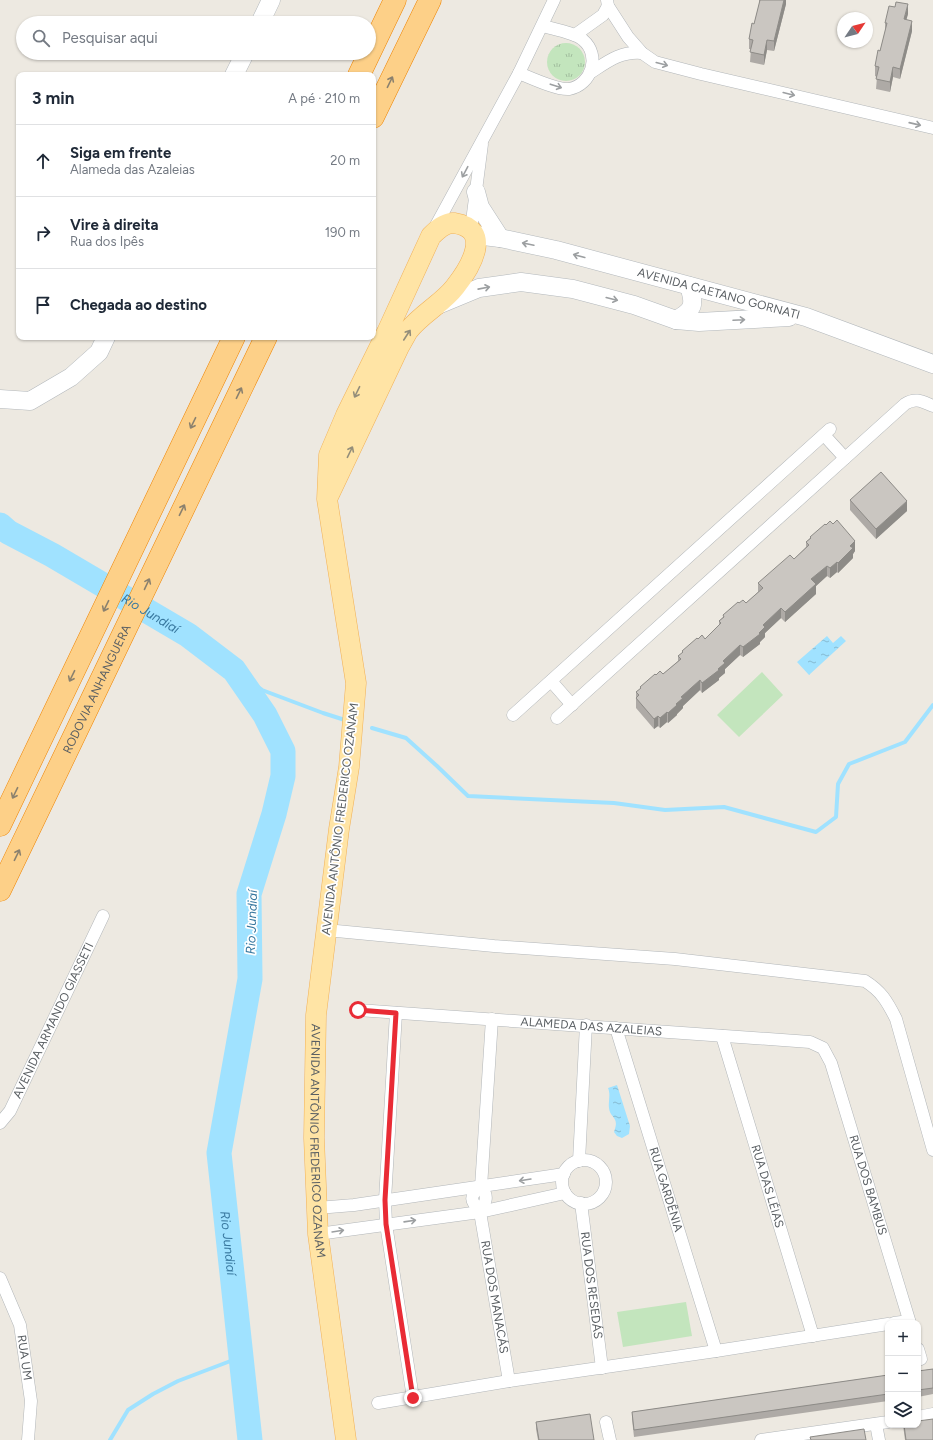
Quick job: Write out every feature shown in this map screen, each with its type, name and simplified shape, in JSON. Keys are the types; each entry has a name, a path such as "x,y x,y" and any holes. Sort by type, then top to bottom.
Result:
{"highway":[{"path":"376,40 395,0"},
{"path":"376,111 430,0"},
{"path":"360,72 366,60"},
{"path":"0,825 233,340"},
{"name":"RODOVIA ANHANGUERA","path":"0,890 265,340"}],"main road":[{"path":"263,16 271,0"},
{"path":"236,72 242,60"},
{"path":"476,192 480,207 500,238"},
{"path":"327,499 408,331 455,288 470,265 476,251 477,240 473,232 462,225 452,223 441,226 431,236"},
{"name":"AVENIDA CAETANO GORNATI","path":"473,232 556,250 806,317 933,364"},
{"name":"AVENIDA ANTÔNIO FREDERICO OZANAM","path":"346,1440 318,1234 314,1138 316,1015 339,829 353,734 356,683 327,499 329,455 431,236"},
{"path":"411,277 415,287 421,295 435,306"},
{"path":"435,306 479,288 521,282 573,289 634,305 676,320 699,322 806,317"},
{"path":"676,320 686,314 693,306 689,286"},
{"path":"0,399 30,401 71,377 99,352 105,340"},
{"path":"369,368 371,376 383,382"}],"street":[{"name":"AVENIDA ANTÔNIO FREDERICO OZANAM","path":"431,236 483,137 519,74 554,0"},
{"path":"575,35 603,15 608,3"},
{"path":"608,3 618,23 642,53 656,62 701,74 933,128"},
{"path":"519,74 559,88 568,89 585,81 590,73 593,60 589,46 583,39 575,35 543,26"},
{"path":"590,73 616,57 630,52 642,53"},
{"name":"AVENIDA ANTÔNIO FREDERICO OZANAM","path":"473,232 476,192 483,137"},
{"path":"557,718 909,401 918,400 933,406"},
{"path":"513,715 827,432 845,458"},
{"path":"551,681 572,705"},
{"name":"AVENIDA ARMANDO GIASSETI","path":"0,1123 10,1111 103,916"},
{"path":"326,930 494,946 675,959 865,981 877,989 889,1004 896,1019 933,1150"},
{"name":"ALAMEDA DAS AZALEIAS","path":"358,1010 810,1042 823,1048"},
{"path":"396,1013 385,1200 386,1224 413,1398"},
{"name":"RUA DOS MANACÁS","path":"492,1019 481,1187 474,1192 472,1197 473,1204 480,1212 509,1381"},
{"path":"578,1161 586,1026"},
{"name":"RUA GARDÊNIA","path":"616,1028 716,1351"},
{"name":"RUA DAS LÉIAS","path":"722,1036 813,1336"},
{"name":"RUA DOS BAMBUS","path":"823,1048 831,1063 909,1320"},
{"path":"585,1160 598,1165 603,1170 606,1184 604,1191 595,1201 581,1203 570,1198 565,1193 563,1187 564,1174 572,1163 578,1161 585,1160"},
{"path":"317,1208 481,1187 564,1174"},
{"path":"318,1234 480,1212 565,1193"},
{"name":"RUA DOS RESEDÁS","path":"581,1203 602,1368"},
{"name":"RUA UM","path":"0,1278 20,1325 31,1401 28,1440"},
{"path":"378,1403 509,1381 885,1324"},
{"path":"921,1416 933,1414"},
{"path":"606,1422 610,1440"},
{"path":"760,1440 784,1438 882,1423 879,1440"}],"green space":[{"path":"566,43 579,49 585,62 579,75 566,81 553,75 547,62 553,49"},
{"path":"762,672 783,695 739,737 717,715"},
{"path":"686,1302 692,1336 623,1347 617,1312"}],"water":[{"path":"827,636 833,643 841,636 846,641 809,675 797,662"},
{"path":"617,1085 630,1126 629,1134 622,1138 617,1136 614,1132 616,1123 609,1108 608,1088"}],"building":[{"path":"760,0 784,0 774,41 767,40 764,55 750,52 753,40 749,39 752,23 754,24"},
{"path":"896,2 908,4 904,19 912,21 900,69 893,67 890,82 876,79 879,67 875,66 878,50 880,51 887,23 885,23 889,6 895,7"},
{"path":"881,472 907,501 876,529 850,500"},
{"path":"837,520 855,541 850,546 853,548 838,563 837,562 830,568 827,566 811,579 816,584 785,612 781,608 763,625 765,627 759,633 760,634 743,647 740,645 723,661 725,663 718,669 719,670 702,683 700,680 681,697 683,698 668,713 667,712 660,718 658,716 654,719 636,698 639,695 636,692 641,688 640,687 655,674 656,675 660,671 663,674 681,659 678,656 697,638 698,639 702,635 705,639 721,623 719,621 724,617 723,615 738,602 739,603 743,600 746,603 763,588 758,583 790,555 794,559 809,545 806,542 811,538 810,537 825,524 826,525 830,521 833,524"},
{"path":"933,1369 933,1388 921,1390 921,1371"},
{"path":"885,1375 885,1394 634,1430 632,1412"},
{"path":"590,1414 594,1440 539,1440 536,1422"},
{"path":"933,1419 933,1440 906,1440 904,1428 921,1428 921,1421"},
{"path":"864,1429 866,1440 811,1440 810,1437"}],"waterway":[{"name":"Rio Jundiaí","path":"0,525 8,532 52,555 188,635 234,670 265,715 283,751 283,776 274,814 249,894 250,979 219,1153 250,1440"},
{"path":"234,670 262,690 348,721"},
{"path":"372,728 406,738 468,796 614,803 665,810 724,807 816,832 836,817 838,784 849,764 905,742 933,705"},
{"path":"110,1440 128,1410 153,1394 178,1381 241,1357"}],"route":[{"path":"358,1010 396,1013 385,1200 386,1224 413,1398"}]}
